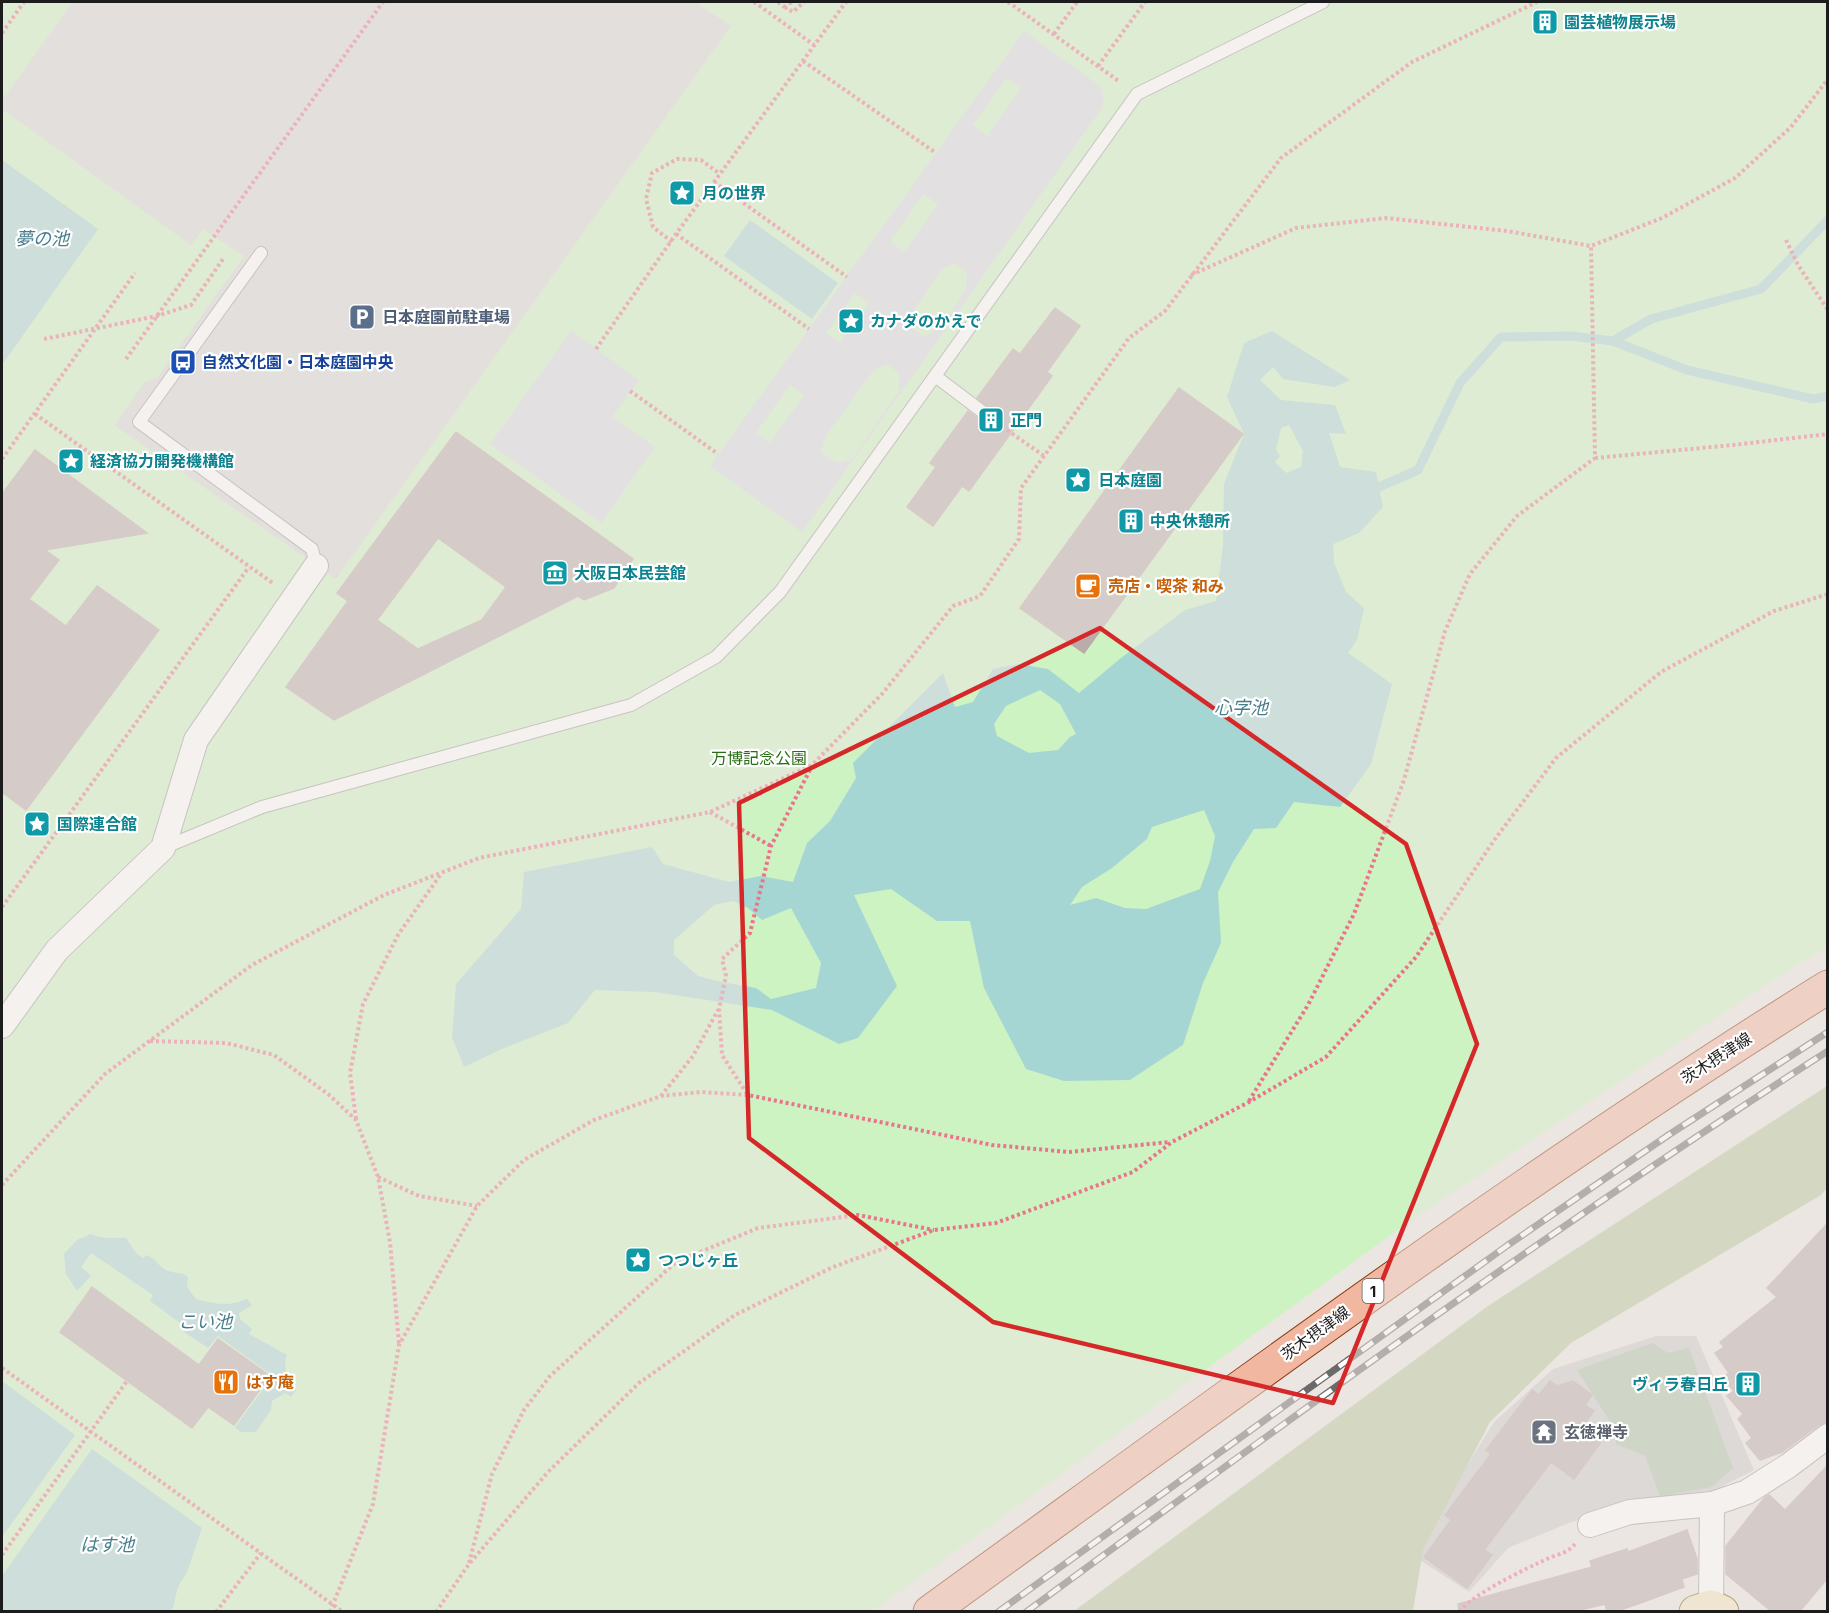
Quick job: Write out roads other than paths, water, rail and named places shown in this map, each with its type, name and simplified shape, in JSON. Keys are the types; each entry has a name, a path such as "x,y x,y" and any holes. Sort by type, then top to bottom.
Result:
{"main road":[{"name":"茨木摂津線","path":"930,1611 1370,1293 1547,1170 1827,987"}],"street":[{"path":"2,1026 57,950 164,848 196,740 316,566"},
{"path":"1590,1525 1630,1512 1712,1504 1747,1492 1788,1466 1827,1436"},
{"path":"1710,1610 1712,1504"}],"lane":[{"path":"164,848 262,807 631,705 716,657 780,591 1137,94 1323,2"},
{"path":"261,253 139,422 312,549 316,566"},
{"path":"935,376 992,419"}],"water":[{"name":"夢の池","path":"2,160 98,229 2,365"},
{"path":"750,220 838,283 812,319 724,256"},
{"name":"心字池","path":"1272,331 1350,380 1335,387 1283,379 1273,367 1260,380 1281,400 1335,405 1346,434 1329,433 1340,467 1376,472 1383,507 1359,533 1333,544 1334,563 1346,592 1364,608 1357,640 1348,653 1392,684 1371,764 1340,807 1294,802 1276,828 1254,829 1233,862 1218,892 1221,943 1203,983 1183,1045 1130,1080 1064,1081 1026,1069 984,988 970,921 937,921 891,889 854,895 897,986 858,1038 839,1044 772,1010 655,992 595,990 568,1023 504,1048 464,1067 452,1037 456,984 521,909 524,872 652,847 663,864 729,882 761,876 793,882 807,843 830,821 856,778 853,763 943,673 955,707 973,702 993,669 1019,664 1048,669 1079,693 1185,610 1216,601 1223,545 1224,484 1244,434 1227,397 1244,343","holes":["1289,425 1303,451 1301,467 1286,473 1275,462 1280,456 1276,450 1281,428","1040,690 1060,704 1076,734 1058,750 1029,753 997,736 994,724 1006,706","1204,810 1215,836 1210,861 1200,889 1146,909 1125,908 1096,898 1070,905 1082,887 1112,868 1147,839 1152,827","733,901 748,908 762,920 791,908 821,963 816,988 771,999 756,988 698,976 674,955 674,940 714,905"]},
{"name":"こい池","path":"91,1234 105,1238 126,1238 136,1253 143,1258 147,1255 165,1270 188,1277 187,1287 196,1299 222,1304 247,1299 252,1305 239,1313 240,1319 252,1329 249,1334 287,1355 286,1371 293,1376 296,1390 291,1397 285,1393 272,1401 271,1410 256,1432 241,1432 235,1427 273,1376 218,1336 208,1348 184,1332 187,1328 150,1301 153,1295 91,1253 81,1267 91,1276 77,1291 66,1274 64,1254 77,1240"},
{"path":"2,1381 75,1435 2,1537"},
{"name":"はす池","path":"92,1449 202,1528 187,1572 178,1587 172,1611 2,1611 2,1576"}],"waterway":[{"path":"1613,341 1651,319 1761,289 1828,220"},
{"path":"1379,487 1418,470 1460,383 1501,337 1571,336 1613,341 1687,370 1813,399 1828,396"}],"railway":[{"path":"998,1612 1508,1245 1670,1134 1828,1032"},
{"path":"1026,1612 1422,1325 1624,1186 1828,1051"}],"place":[{"name":"園芸植物展示場","path":"1545,22"},
{"name":"月の世界","path":"682,193"},
{"name":"日本庭園前駐車場","path":"362,317"},
{"name":"カナダのかえで","path":"851,321"},
{"name":"自然文化園・日本庭園中央","path":"183,362"},
{"name":"正門","path":"991,420"},
{"name":"経済協力開発機構館","path":"71,461"},
{"name":"日本庭園","path":"1078,480"},
{"name":"中央休憩所","path":"1131,521"},
{"name":"大阪日本民芸館","path":"555,573"},
{"name":"売店・喫茶 和み","path":"1088,586"},
{"name":"国際連合館","path":"37,824"},
{"name":"つつじヶ丘","path":"638,1260"},
{"name":"はす庵","path":"226,1382"},
{"name":"ヴィラ春日丘","path":"1748,1384"},
{"name":"玄徳禅寺","path":"1544,1432"}],"park label":[{"name":"万博記念公園","path":"759,758"}]}
